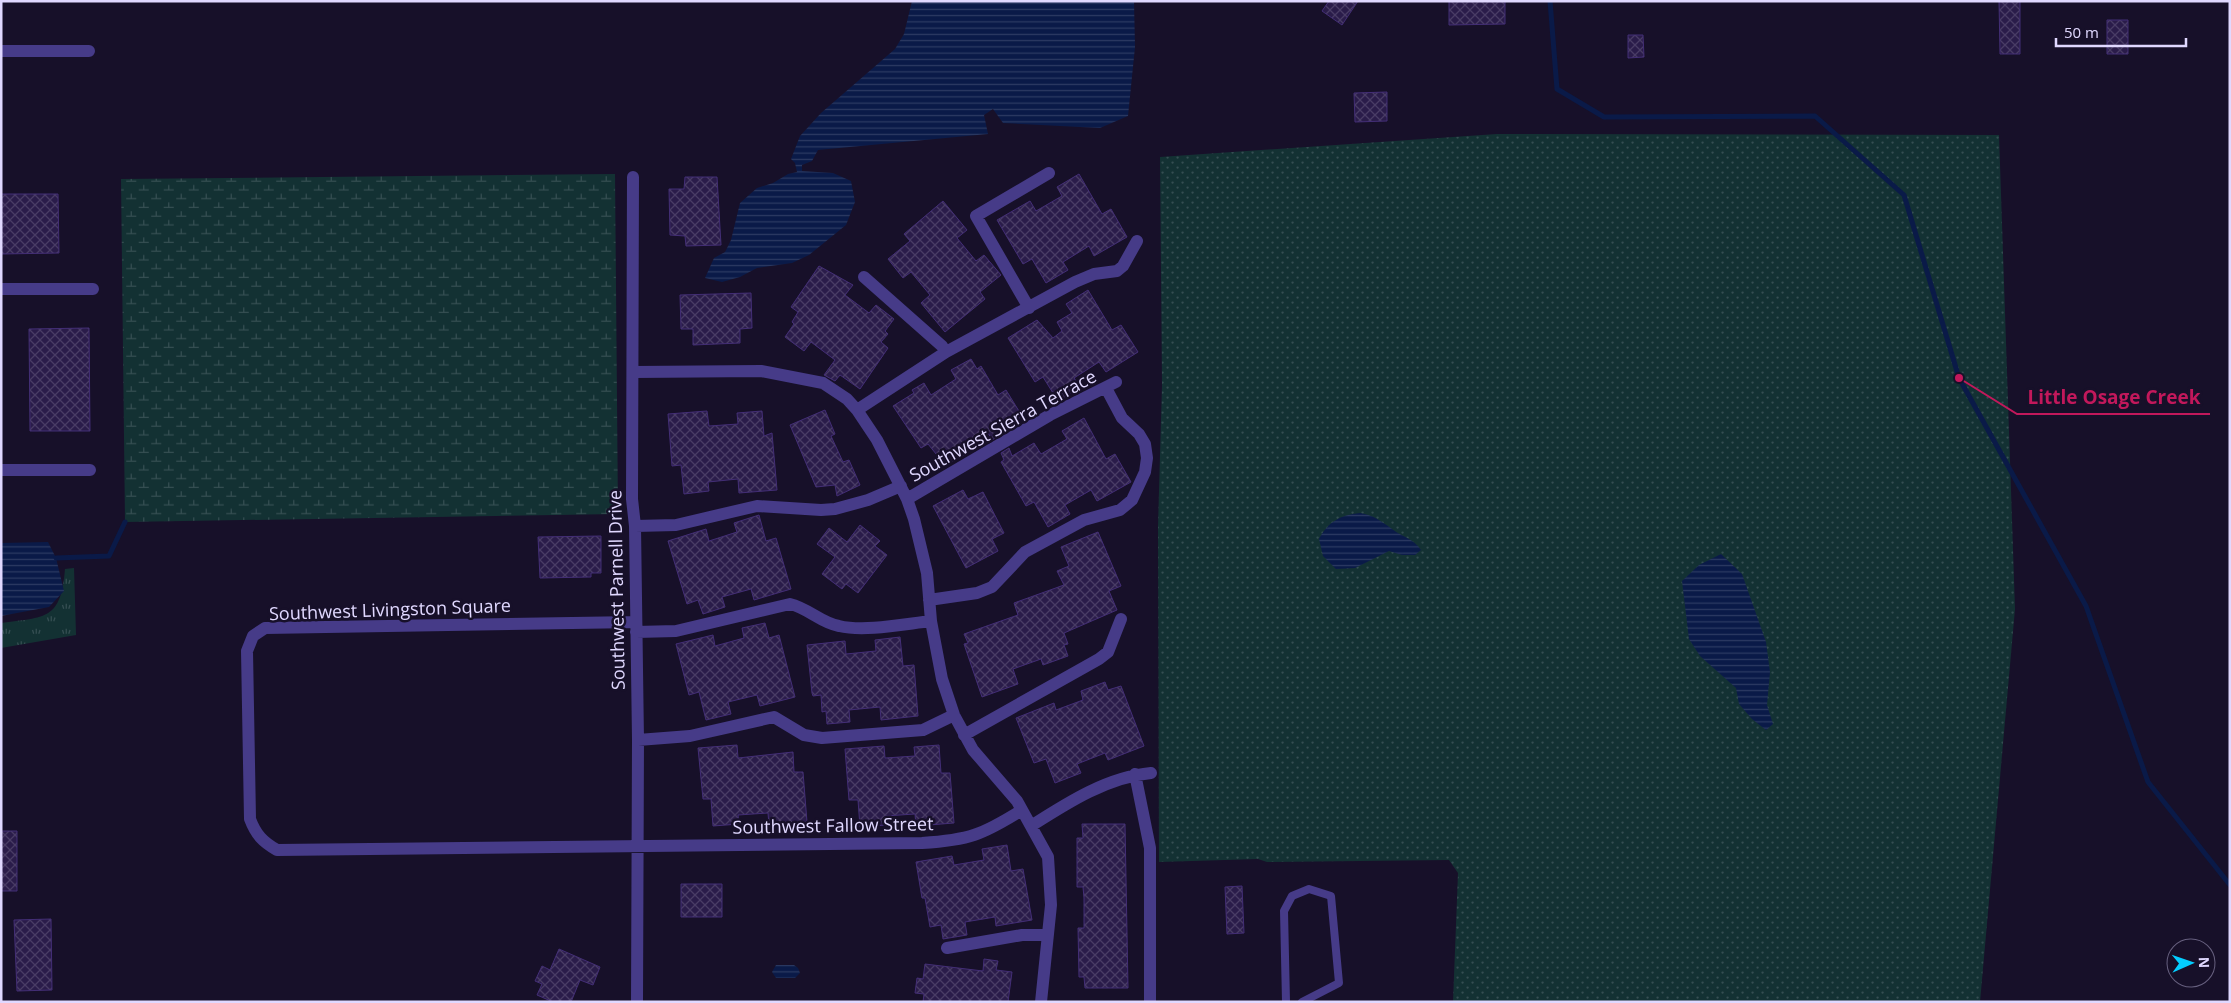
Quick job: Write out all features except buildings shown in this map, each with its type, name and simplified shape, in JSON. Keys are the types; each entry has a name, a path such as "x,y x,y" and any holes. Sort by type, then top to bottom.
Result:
{"street":[{"path":"1,51 89,51"},
{"path":"1029,308 976,216 1049,173"},
{"name":"Southwest Parnell Drive","path":"633,177 634,372 632,499 635,526 638,740 637,1002"},
{"path":"857,410 946,352 1094,274 1117,271 1123,266 1137,241"},
{"path":"864,277 942,346 946,352"},
{"path":"1,289 93,289"},
{"path":"634,372 761,371 823,382 847,399 857,410 877,440 907,499 927,573 931,621 942,679 954,715 973,750 1022,810 1048,857 1051,905 1041,1002"},
{"name":"Southwest Sierra Terrace","path":"907,499 1050,416 1111,385 1122,418 1140,434 1145,444 1147,458 1145,472 1132,500 1120,510 1084,520 1024,552 992,587 978,593 929,600"},
{"path":"1,470 90,470"},
{"path":"635,526 676,525 757,506 821,510 835,509 868,500 901,486"},
{"name":"Southwest Livingston Square","path":"637,846 277,850 264,843 255,832 250,819 247,651 253,636 265,628 284,626 636,627 676,631 790,604 839,627 931,621"},
{"path":"964,734 1099,659 1108,652 1121,619"},
{"path":"638,740 690,736 774,717 782,720 804,736 812,738 853,736 923,730 954,715"},
{"path":"1031,826 1065,804 1122,778 1135,774 1151,773"},
{"path":"1135,774 1150,848 1150,1002"},
{"name":"Southwest Fallow Street","path":"637,846 950,841 988,832 1022,810"},
{"path":"947,948 1022,935 1047,936"}],"lane":[{"path":"1286,1002 1284,911 1292,896 1309,889 1331,896 1339,984 1302,1002"}],"green space":[{"path":"1497,134 1999,135 2015,609 1980,1002 1453,1002 1458,873 1449,860 1267,862 1258,859 1159,862 1158,527 1162,385 1160,157"},
{"path":"615,174 618,514 125,522 121,179"},
{"path":"74,568 76,635 1,648 1,623 40,617 48,613 55,607 60,598 65,569"}],"water":[{"path":"912,1 1134,1 1135,47 1128,116 1100,128 1003,123 993,109 984,115 988,134 818,150 812,161 802,165 802,171 833,173 851,181 855,202 846,225 809,255 792,263 757,268 740,277 722,282 705,278 714,258 725,252 731,240 740,203 757,188 797,172 795,163 791,159 800,136 821,113 895,49 904,34"},
{"path":"1360,513 1380,521 1411,540 1421,550 1415,555 1402,555 1389,551 1355,568 1336,569 1323,556 1319,539 1326,528 1335,520"},
{"path":"48,542 56,558 64,591 49,607 1,616 1,543"},
{"path":"1721,554 1742,574 1766,642 1770,672 1767,705 1773,724 1766,730 1752,719 1739,704 1736,688 1700,656 1689,639 1682,581 1699,565"},
{"path":"776,965 794,965 800,973 795,978 776,978 772,972"}],"waterway":[{"path":"1550,1 1557,89 1604,117 1815,116 1904,195 1959,378 2086,606 2148,782 2230,885"},
{"path":"56,558 109,556 125,522"}],"place":[{"name":"Little Osage Creek","path":"1959,378"}]}
